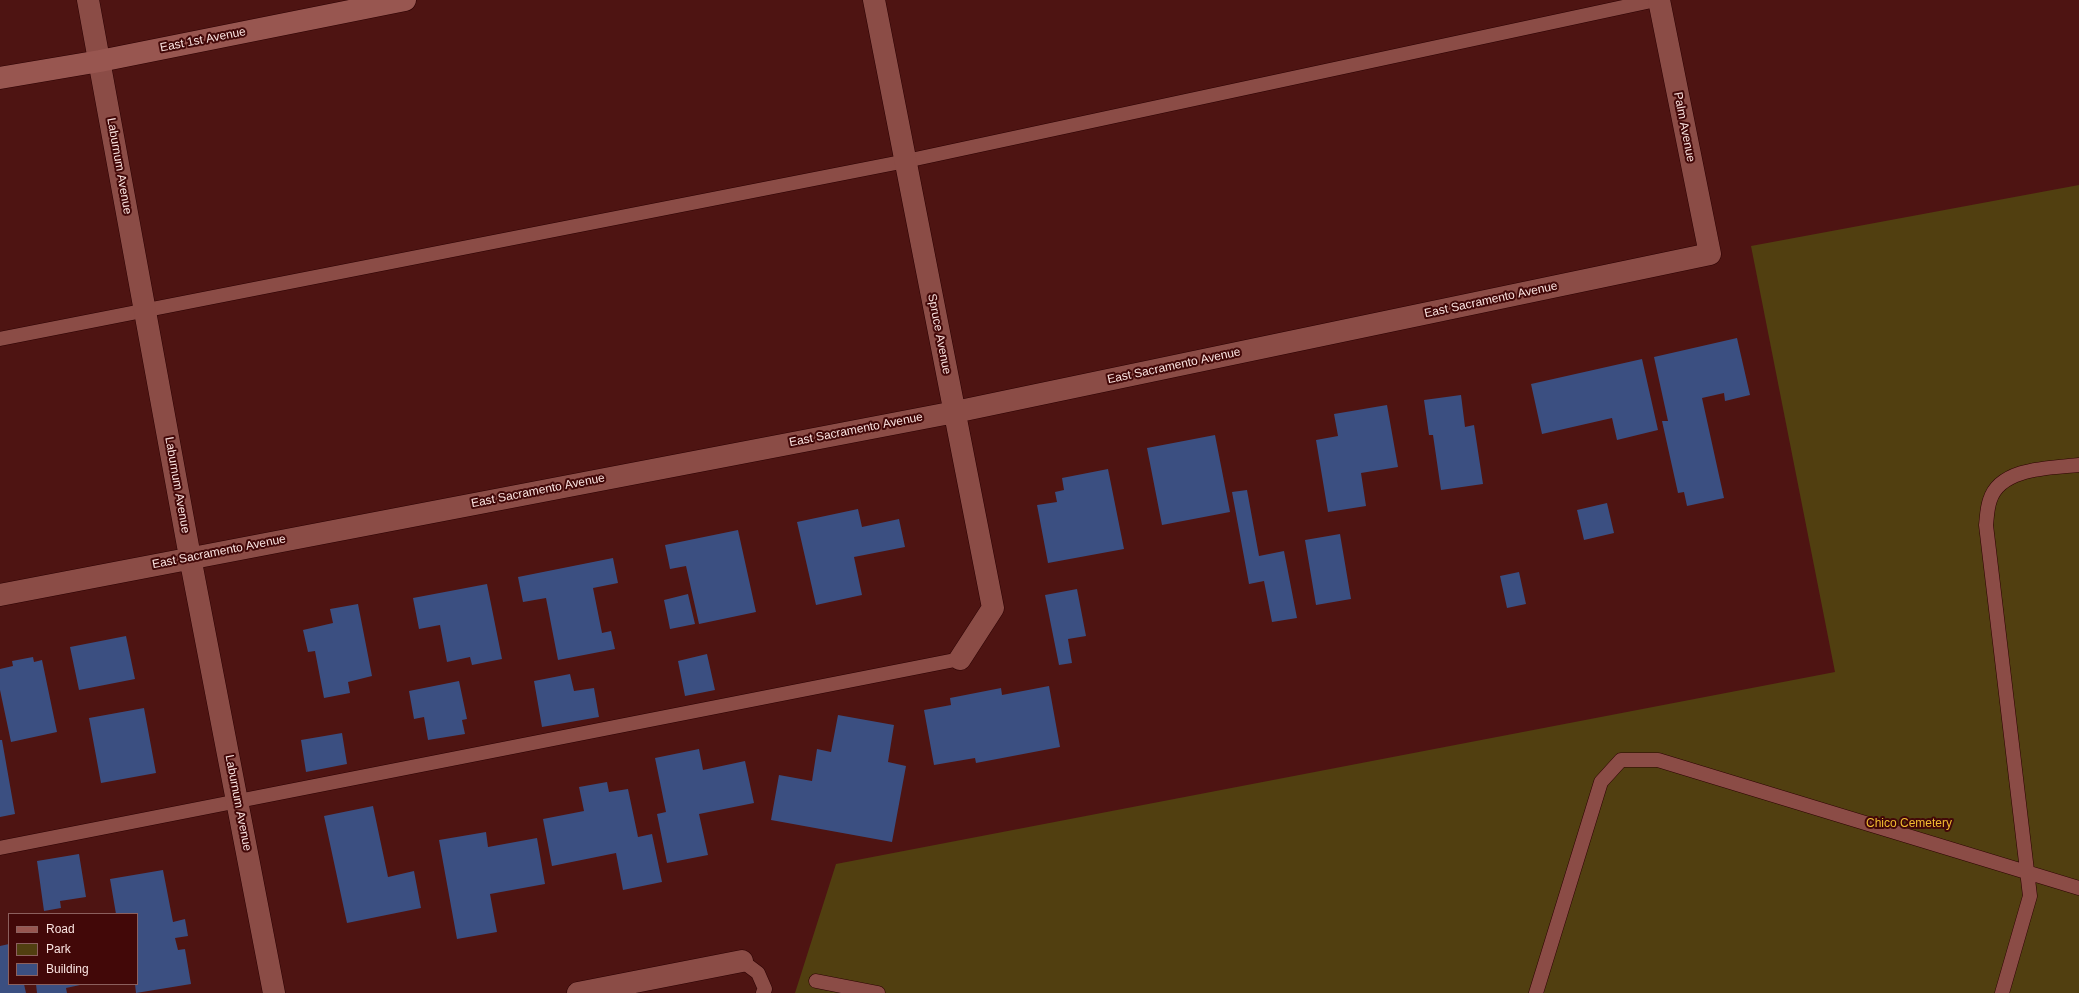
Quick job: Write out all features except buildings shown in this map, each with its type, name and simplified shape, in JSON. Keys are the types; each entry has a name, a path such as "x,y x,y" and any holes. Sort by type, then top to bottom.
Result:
{"street":[{"name":"Laburnum Avenue","path":"88,0 190,557 274,993"},
{"name":"East 1st Avenue","path":"0,78 100,61 405,0"},
{"name":"Spruce Avenue","path":"874,0 993,608 960,659"},
{"name":"Palm Avenue","path":"1658,0 1710,254"},
{"name":"East Sacramento Avenue","path":"0,595 190,557 954,412 1710,254"},
{"path":"578,993 742,961"}],"lane":[{"path":"0,339 906,161 1658,0"},
{"path":"2002,993 2030,896 1986,525 1990,499 2000,484 2022,472 2079,465"},
{"path":"0,848 960,659"},
{"path":"1536,993 1601,782 1621,760 1658,760 2079,888"},
{"path":"742,961 758,973 765,989 763,993"},
{"path":"816,981 878,993"}],"green space":[{"name":"Chico Cemetery","path":"2079,185 2079,993 795,993 836,864 1835,672 1751,246"}]}
